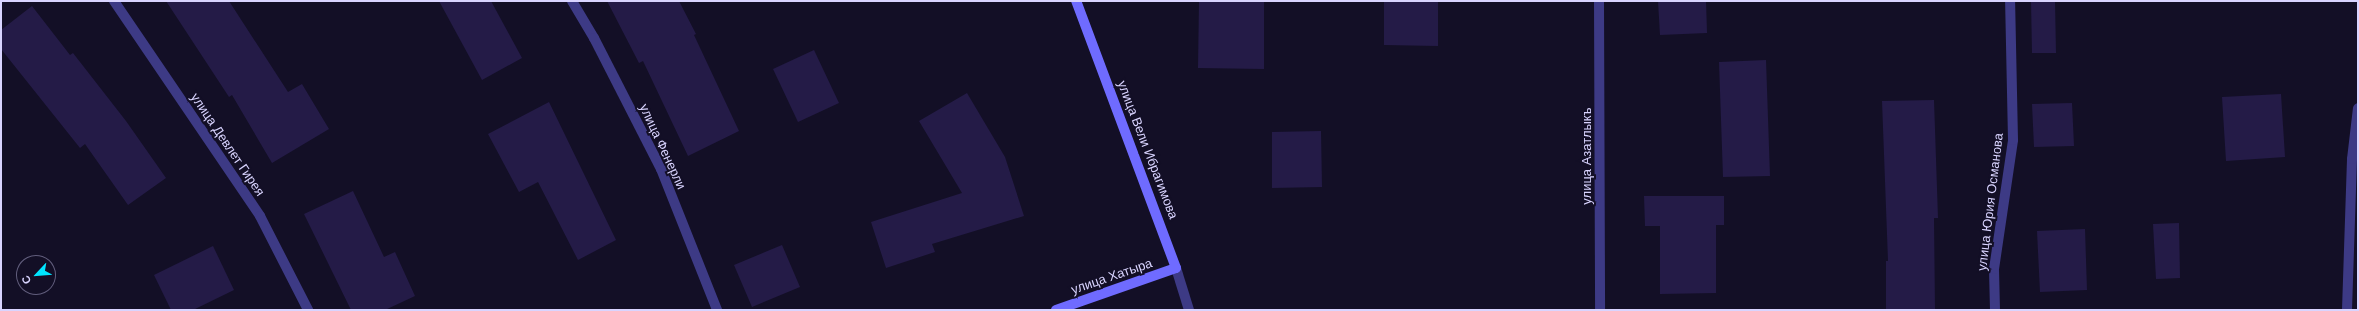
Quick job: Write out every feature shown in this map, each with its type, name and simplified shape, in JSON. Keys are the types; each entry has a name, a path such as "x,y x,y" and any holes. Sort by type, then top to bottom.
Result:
{"street":[{"name":"улица Девлет Гирея","path":"114,1 260,216 308,310"},
{"name":"улица Фенерли","path":"572,1 594,38 661,170 717,310"},
{"name":"улица Вели Ибрагимова","path":"1076,1 1176,268 1189,310"},
{"name":"улица Азатлыкъ","path":"1599,1 1600,310"},
{"name":"улица Юрия Османова","path":"1995,310 1994,269 2013,140 2010,1"},
{"path":"2347,310 2352,159 2358,108"},
{"name":"улица Хатыра","path":"1056,310 1176,268"}],"building":[{"path":"166,1 229,1 288,92 302,84 329,129 272,163 232,95 229,97"},
{"path":"439,1 491,1 522,58 482,80"},
{"path":"607,1 679,1 696,34 694,35 739,131 688,156 643,61 639,63"},
{"path":"1199,1 1264,1 1264,69 1198,68"},
{"path":"1384,1 1438,1 1438,46 1384,45"},
{"path":"1658,1 1706,1 1707,33 1660,35"},
{"path":"2031,1 2055,1 2056,53 2032,53"},
{"path":"32,6 70,55 73,53 126,121 166,178 128,205 85,144 80,148 1,49 1,30"},
{"path":"814,50 839,103 798,122 773,69"},
{"path":"1766,60 1770,176 1723,177 1719,62"},
{"path":"967,93 1005,157 1024,216 932,244 935,252 886,268 871,222 962,193 919,121"},
{"path":"2281,94 2285,157 2226,161 2222,97"},
{"path":"1934,100 1938,218 1934,218 1935,310 1886,310 1886,261 1888,261 1882,101"},
{"path":"549,102 616,240 578,260 538,182 519,192 488,134"},
{"path":"2072,103 2074,146 2034,147 2032,104"},
{"path":"1321,131 1322,187 1272,188 1272,132"},
{"path":"353,191 384,257 395,252 415,296 385,310 351,310 304,214"},
{"path":"1644,196 1724,196 1724,225 1716,225 1716,293 1660,294 1660,226 1645,226"},
{"path":"2179,223 2180,278 2156,279 2153,224"},
{"path":"2085,229 2087,290 2040,292 2037,231"},
{"path":"782,245 800,287 752,307 734,265"},
{"path":"213,246 234,290 193,310 171,310 154,275"}]}
